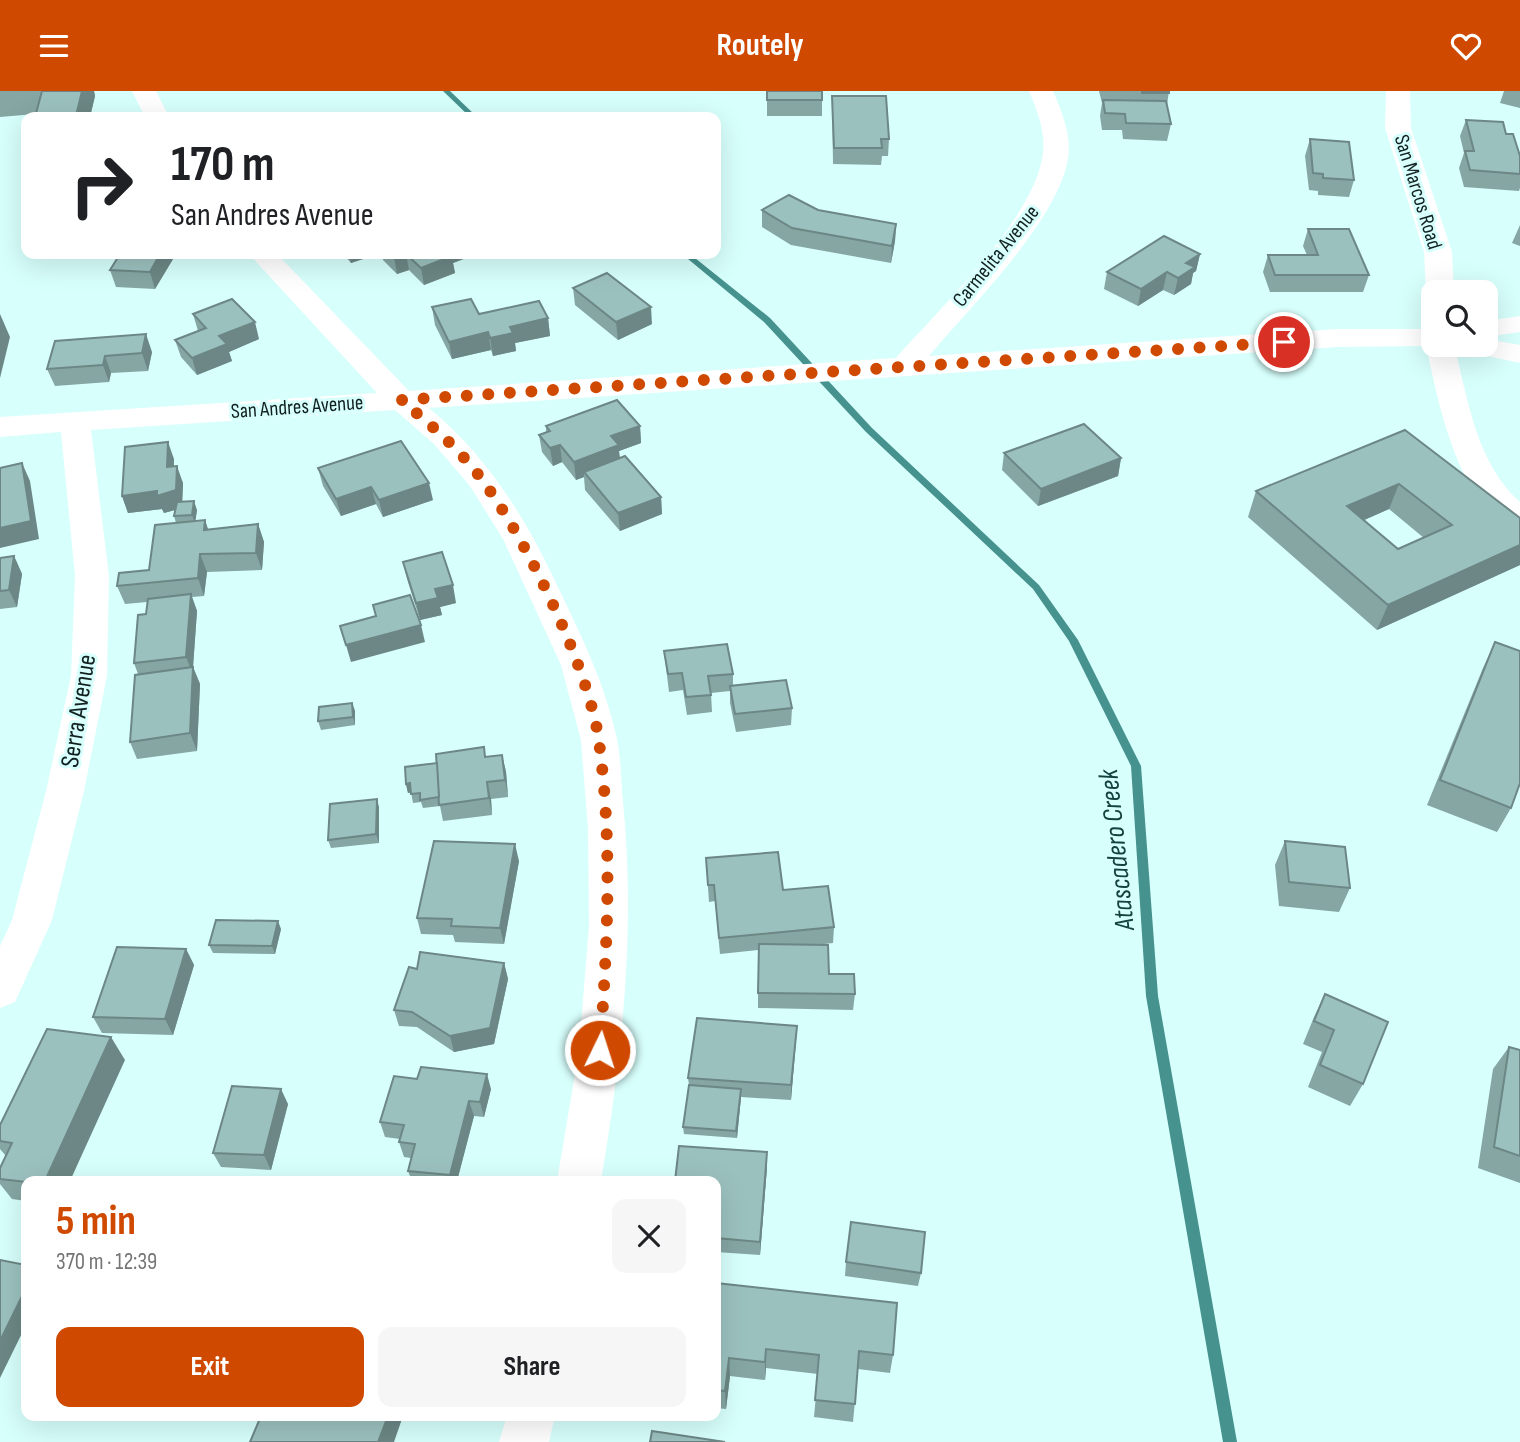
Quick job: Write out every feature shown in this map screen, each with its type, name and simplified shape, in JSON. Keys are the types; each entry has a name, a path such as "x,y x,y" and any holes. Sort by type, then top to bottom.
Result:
{"street":[{"path":"144,91 154,112"},
{"name":"Carmelita Avenue","path":"904,367 1043,197 1055,160 1055,138 1051,115 1041,91"},
{"name":"San Marcos Road","path":"1398,91 1398,128 1438,253 1439,280"},
{"path":"267,259 401,400 445,437 481,479 519,539 578,665 599,740 607,829 609,925 600,1050 580,1176"},
{"path":"1498,327 1520,324"},
{"name":"San Andres Avenue","path":"0,427 1337,338 1421,337"},
{"path":"1498,350 1520,355"},
{"path":"1443,357 1468,454 1492,494 1520,519"},
{"name":"Serra Avenue","path":"0,990 32,919 65,791 89,676 92,576 75,422"},
{"path":"524,1442 530,1421"}],"building":[{"path":"42,91 82,91 77,112 36,112"},
{"path":"767,91 822,91 822,100 767,100"},
{"path":"1169,91 1169,93 1142,93"},
{"path":"832,96 886,96 889,139 881,139 882,148 834,148"},
{"path":"1103,100 1166,101 1171,124 1126,123 1125,114 1105,113"},
{"path":"1466,120 1503,122 1506,134 1513,134 1520,156 1520,174 1470,170 1465,151 1474,151"},
{"path":"1310,139 1349,142 1354,180 1323,178 1323,174 1313,173"},
{"path":"789,195 818,210 896,224 892,246 792,228 762,210"},
{"path":"1308,229 1349,229 1369,275 1275,275 1268,255 1318,255"},
{"path":"1164,236 1200,254 1186,263 1195,267 1178,278 1167,272 1141,289 1107,272"},
{"path":"117,259 157,259 150,272 110,270"},
{"path":"411,259 444,259 421,268"},
{"path":"607,273 651,307 616,322 573,288"},
{"path":"232,299 255,322 219,336 227,344 192,358 175,340 206,328 193,314"},
{"path":"471,299 479,314 539,301 548,318 510,327 513,333 490,338 488,332 449,342 432,307"},
{"path":"146,334 142,353 105,356 103,365 47,369 55,341"},
{"path":"617,400 640,426 611,436 619,445 574,462 560,445 550,448 539,435 550,431 546,426"},
{"path":"1084,424 1121,458 1041,489 1004,453"},
{"path":"1405,430 1520,518 1520,545 1388,605 1256,491","holes":["1399,484 1452,525 1398,549 1347,506"]},
{"path":"401,441 429,483 379,500 371,487 336,499 318,468"},
{"path":"168,442 167,467 177,466 176,490 157,496 157,491 122,496 125,447"},
{"path":"625,456 661,497 618,513 584,472"},
{"path":"22,463 31,521 0,528 0,468"},
{"path":"194,501 192,515 174,516 177,502"},
{"path":"205,520 204,530 258,524 256,553 200,554 198,578 117,586 119,573 149,570 155,525"},
{"path":"442,552 453,585 435,589 438,598 416,603 403,562"},
{"path":"14,556 9,590 0,591 0,558"},
{"path":"191,594 186,657 134,663 138,615 146,614 148,599"},
{"path":"410,595 421,625 346,645 340,626 376,616 373,605"},
{"path":"1495,642 1520,651 1520,783 1511,808 1440,780"},
{"path":"727,644 733,674 708,676 711,695 686,697 682,673 668,674 664,651"},
{"path":"193,667 190,733 130,742 135,675"},
{"path":"786,680 792,708 735,714 730,686"},
{"path":"352,703 353,717 318,721 319,707"},
{"path":"484,747 485,757 502,755 505,780 487,782 489,798 439,805 436,754"},
{"path":"437,763 439,797 420,800 420,793 411,794 410,783 406,784 405,767"},
{"path":"377,799 376,834 328,840 330,804"},
{"path":"434,841 515,844 500,928 451,926 452,919 417,918"},
{"path":"1285,841 1345,847 1350,888 1289,882"},
{"path":"778,852 783,890 828,886 834,927 719,938 714,885 708,885 706,858"},
{"path":"216,920 278,921 272,946 209,945"},
{"path":"759,944 828,945 829,974 854,974 855,994 758,993"},
{"path":"117,947 186,949 165,1019 93,1017"},
{"path":"420,952 504,963 490,1028 450,1036 412,1012 394,1010 409,967 417,969"},
{"path":"1325,994 1388,1022 1363,1084 1320,1065 1334,1030 1314,1021"},
{"path":"697,1018 797,1026 791,1085 688,1078"},
{"path":"47,1029 111,1037 47,1176 21,1176 21,1181 0,1179 0,1168 12,1143 0,1141 0,1125"},
{"path":"1509,1047 1520,1050 1520,1156 1494,1147"},
{"path":"421,1067 487,1074 480,1102 469,1101 450,1175 408,1171 415,1144 399,1142 404,1125 380,1122 394,1076 417,1079"},
{"path":"689,1085 741,1089 736,1131 683,1127"},
{"path":"232,1086 281,1089 264,1155 213,1153"},
{"path":"679,1146 767,1152 760,1242 721,1238 721,1176 676,1176"},
{"path":"851,1222 925,1232 921,1273 846,1262"},
{"path":"0,1260 21,1264 21,1298 0,1341"},
{"path":"721,1284 897,1303 893,1355 859,1351 855,1404 815,1400 819,1355 766,1349 765,1362 729,1358 725,1391 721,1391"},
{"path":"259,1421 386,1421 378,1442 250,1442"},
{"path":"652,1431 725,1442 650,1442"}],"waterway":[{"name":"Atascadero Creek","path":"446,91 469,112"},
{"name":"Atascadero Creek","path":"692,259 767,320 869,430 1036,587 1073,640 1136,766 1152,996 1230,1442"}],"route":[{"path":"600,1050 609,925 607,829 599,740 578,665 550,600 519,539 481,479 445,437 401,400 1284,342"}]}
